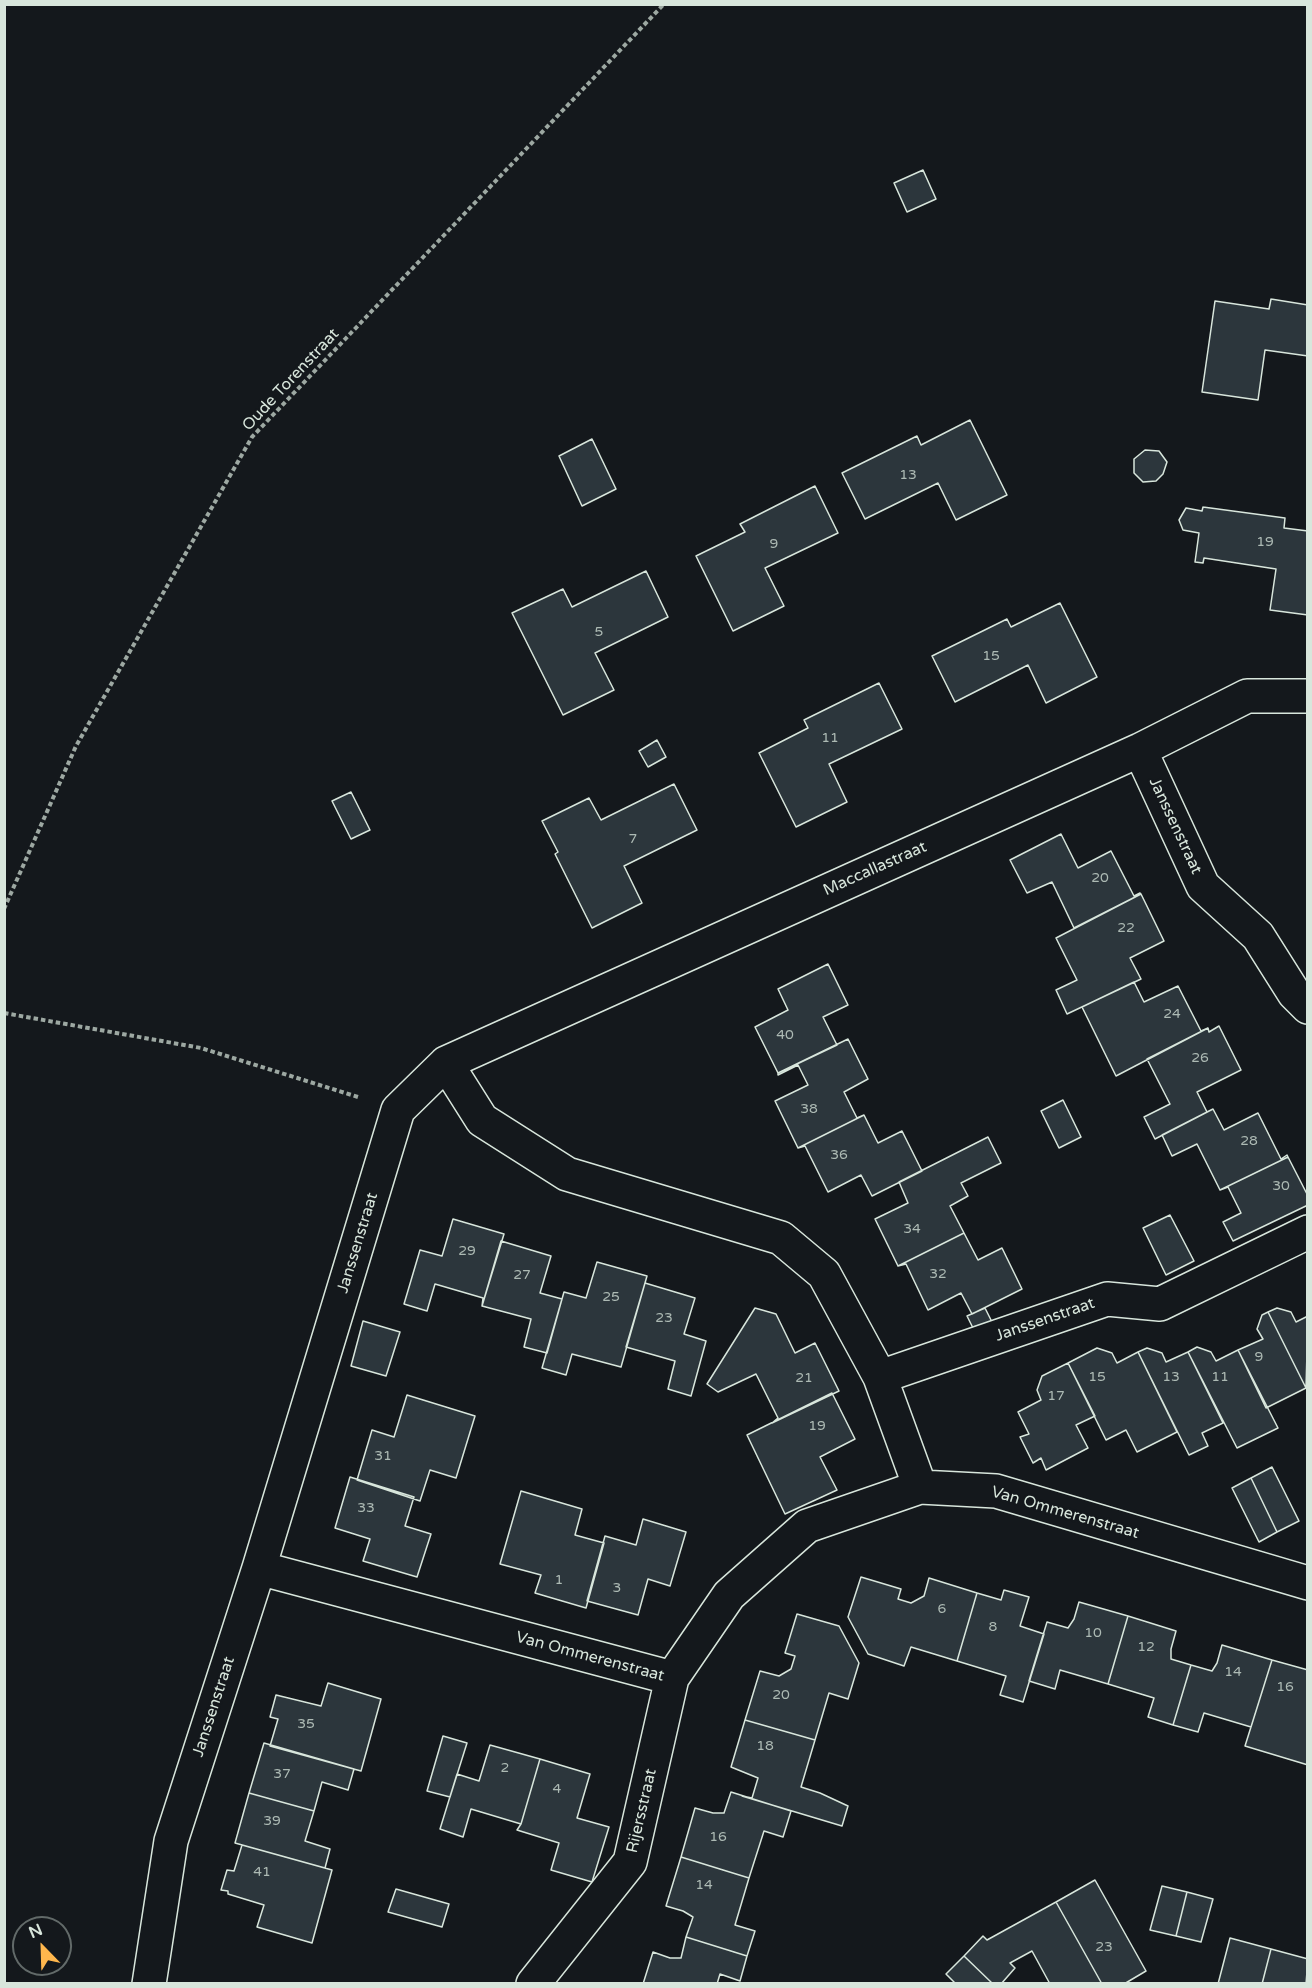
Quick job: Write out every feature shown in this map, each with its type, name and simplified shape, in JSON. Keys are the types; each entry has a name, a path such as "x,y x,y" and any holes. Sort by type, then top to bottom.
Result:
{"street":[{"name":"Maccallastraat","path":"446,1063 1140,750 1247,696 1308,696"},
{"name":"Janssenstraat","path":"1140,750 1203,886 1258,936 1294,993 1308,1007"},
{"name":"Janssenstraat","path":"149,1983 171,1841 259,1568 398,1110 446,1063"},
{"path":"446,1063 482,1120 567,1174 781,1238 824,1274 880,1377 920,1487"},
{"name":"Janssenstraat","path":"880,1377 1107,1299 1160,1304 1308,1232"},
{"name":"Van Ommerenstraat","path":"259,1568 672,1678 729,1595 807,1526 920,1487 996,1491 1308,1583"},
{"name":"Rijersstraat","path":"533,1983 630,1862 672,1678"}],"path":[{"name":"Oude Torenstraat","path":"4,909 76,746 252,437 664,4"},
{"path":"4,1012 201,1048 398,1110"}],"building":[{"path":"923,170 936,199 907,212 894,183"},
{"path":"1271,299 1308,305 1308,356 1265,350 1258,400 1202,392 1215,301 1269,309"},
{"path":"970,420 1007,495 956,520 938,483 865,519 842,473 917,436 921,445"},
{"path":"592,439 616,489 582,506 559,456"},
{"path":"1145,450 1159,451 1167,462 1163,474 1156,481 1143,482 1134,473 1134,459"},
{"path":"815,486 838,533 765,568 784,606 733,631 696,556 745,532 740,524"},
{"path":"1203,507 1285,518 1284,528 1308,531 1308,615 1270,610 1276,569 1204,558 1203,563 1195,562 1199,533 1183,530 1179,520 1186,508 1202,511"},
{"path":"646,571 668,617 595,653 614,690 563,715 512,613 563,589 572,607"},
{"path":"1060,603 1097,677 1046,703 1028,665 955,702 932,656 1007,619 1011,627"},
{"path":"879,683 902,729 829,764 847,802 796,827 759,753 808,728 804,720"},
{"path":"657,740 666,757 648,767 639,751"},
{"path":"674,784 697,830 624,866 642,903 592,928 555,854 558,852 542,821 589,798 601,820"},
{"path":"351,792 370,830 351,839 332,801"},
{"path":"1061,834 1078,868 1111,851 1134,896 1141,894 1074,928 1052,882 1027,893 1010,860"},
{"path":"1141,894 1164,941 1130,958 1141,979 1067,1014 1056,990 1077,980 1056,938"},
{"path":"828,964 848,1005 823,1017 837,1045 778,1073 755,1027 788,1010 778,989"},
{"path":"1134,982 1144,1002 1178,986 1201,1031 1208,1028 1116,1076 1082,1007"},
{"path":"1219,1026 1241,1070 1197,1092 1207,1112 1213,1109 1155,1139 1144,1117 1170,1104 1147,1059 1208,1028 1209,1032"},
{"path":"848,1039 868,1079 844,1092 857,1118 864,1115 798,1148 775,1101 808,1085 798,1065 778,1075 778,1073"},
{"path":"1063,1100 1081,1137 1059,1148 1041,1111"},
{"path":"1213,1109 1224,1130 1258,1113 1281,1159 1287,1155 1288,1157 1220,1190 1197,1144 1172,1156 1162,1135"},
{"path":"864,1115 878,1143 902,1131 922,1171 872,1196 861,1175 828,1192 805,1146 798,1148"},
{"path":"988,1137 1001,1163 961,1183 968,1196 950,1206 964,1233 898,1266 875,1219 908,1203 899,1182"},
{"path":"1288,1157 1308,1196 1308,1205 1233,1241 1223,1222 1241,1213 1228,1187 1220,1190"},
{"path":"1170,1215 1194,1261 1166,1275 1143,1228"},
{"path":"453,1219 504,1234 482,1306 483,1298 435,1284 427,1311 404,1304 420,1250 442,1256"},
{"path":"964,1233 978,1260 1002,1248 1022,1289 972,1314 961,1293 928,1310 906,1264 898,1266"},
{"path":"501,1241 551,1256 540,1293 562,1299 547,1353 524,1347 531,1319 482,1306"},
{"path":"597,1262 647,1276 621,1367 572,1354 566,1375 542,1368 564,1292 586,1298"},
{"path":"645,1283 695,1298 684,1334 706,1341 691,1396 668,1389 675,1361 626,1347"},
{"path":"755,1308 776,1314 795,1353 815,1343 839,1391 772,1423 778,1418 756,1374 718,1392 707,1384"},
{"path":"985,1308 994,1326 976,1334 967,1316"},
{"path":"1277,1308 1291,1312 1296,1322 1308,1316 1306,1388 1268,1312"},
{"path":"1268,1312 1306,1388 1266,1408 1238,1350 1263,1339 1257,1329 1262,1315"},
{"path":"363,1321 400,1332 386,1376 351,1366"},
{"path":"1197,1347 1211,1352 1216,1361 1238,1350 1278,1428 1237,1448 1188,1352"},
{"path":"1097,1348 1112,1353 1117,1363 1138,1352 1177,1432 1137,1452 1126,1430 1106,1440 1068,1363"},
{"path":"1147,1348 1162,1353 1166,1362 1188,1352 1223,1423 1202,1433 1208,1446 1189,1455 1138,1352"},
{"path":"1068,1363 1095,1416 1076,1425 1088,1448 1046,1470 1041,1458 1033,1463 1020,1437 1029,1434 1018,1412 1041,1400 1037,1390 1042,1376"},
{"path":"832,1393 855,1439 820,1457 837,1490 785,1514 747,1435"},
{"path":"407,1395 475,1416 456,1478 430,1470 420,1501 357,1480 372,1430 394,1437"},
{"path":"1272,1467 1299,1521 1277,1532 1251,1478"},
{"path":"350,1477 414,1497 405,1526 431,1534 417,1577 363,1561 370,1539 335,1528"},
{"path":"1251,1478 1277,1532 1259,1542 1232,1488"},
{"path":"521,1491 582,1509 575,1535 604,1543 586,1608 535,1593 541,1575 500,1564"},
{"path":"643,1519 686,1532 670,1586 648,1579 638,1615 587,1601 605,1536 636,1545"},
{"path":"861,1577 901,1589 898,1599 911,1603 924,1596 929,1578 977,1593 957,1661 911,1647 904,1666 868,1654 848,1617"},
{"path":"1004,1590 1029,1597 1020,1626 1044,1634 1023,1702 1000,1695 1006,1676 957,1661 977,1593 1001,1600"},
{"path":"1079,1602 1128,1616 1108,1684 1060,1670 1055,1689 1029,1681 1047,1622 1068,1628 1074,1619"},
{"path":"797,1614 839,1626 859,1663 848,1699 829,1693 815,1740 745,1720 760,1671 779,1676 791,1669 795,1656 785,1653"},
{"path":"1128,1616 1176,1631 1171,1659 1191,1665 1173,1725 1148,1717 1154,1698 1108,1684"},
{"path":"1222,1645 1272,1660 1251,1727 1204,1713 1198,1732 1173,1725 1191,1665 1212,1671"},
{"path":"1272,1660 1308,1670 1308,1765 1245,1746"},
{"path":"328,1683 381,1699 361,1771 270,1746 278,1719 270,1717 276,1695 321,1706"},
{"path":"745,1720 815,1740 801,1787 848,1806 842,1826 742,1796 752,1798 758,1778 731,1767"},
{"path":"443,1736 467,1743 450,1797 427,1791"},
{"path":"264,1743 354,1769 348,1790 322,1782 314,1811 249,1793"},
{"path":"490,1745 540,1759 521,1824 471,1809 463,1837 440,1829 457,1774 479,1781"},
{"path":"540,1759 590,1774 577,1818 609,1827 592,1882 551,1870 559,1843 517,1830 521,1824"},
{"path":"731,1792 791,1811 783,1837 764,1831 749,1878 681,1857 695,1808 713,1813 724,1813"},
{"path":"249,1793 314,1811 305,1841 330,1849 325,1868 235,1843"},
{"path":"242,1845 332,1870 312,1943 257,1927 264,1905 221,1890 227,1870 234,1871"},
{"path":"681,1857 749,1878 735,1925 755,1931 747,1956 686,1937 693,1917 666,1906"},
{"path":"1095,1880 1146,1971 1124,1984 1102,1984 1056,1902"},
{"path":"1162,1886 1187,1892 1176,1936 1150,1930"},
{"path":"396,1889 449,1904 442,1927 388,1912"},
{"path":"1187,1892 1213,1899 1201,1942 1176,1936"},
{"path":"1056,1902 1102,1984 1050,1984 1032,1951 1010,1963 1015,1968 1001,1984 993,1984 964,1956 983,1936 987,1940"},
{"path":"686,1937 747,1956 740,1981 720,1974 717,1984 643,1984 653,1952 670,1958 681,1958"},
{"path":"1230,1938 1271,1949 1262,1984 1218,1984"},
{"path":"1271,1949 1308,1959 1306,1984 1262,1984"},
{"path":"964,1956 993,1984 956,1984 946,1974"}]}
